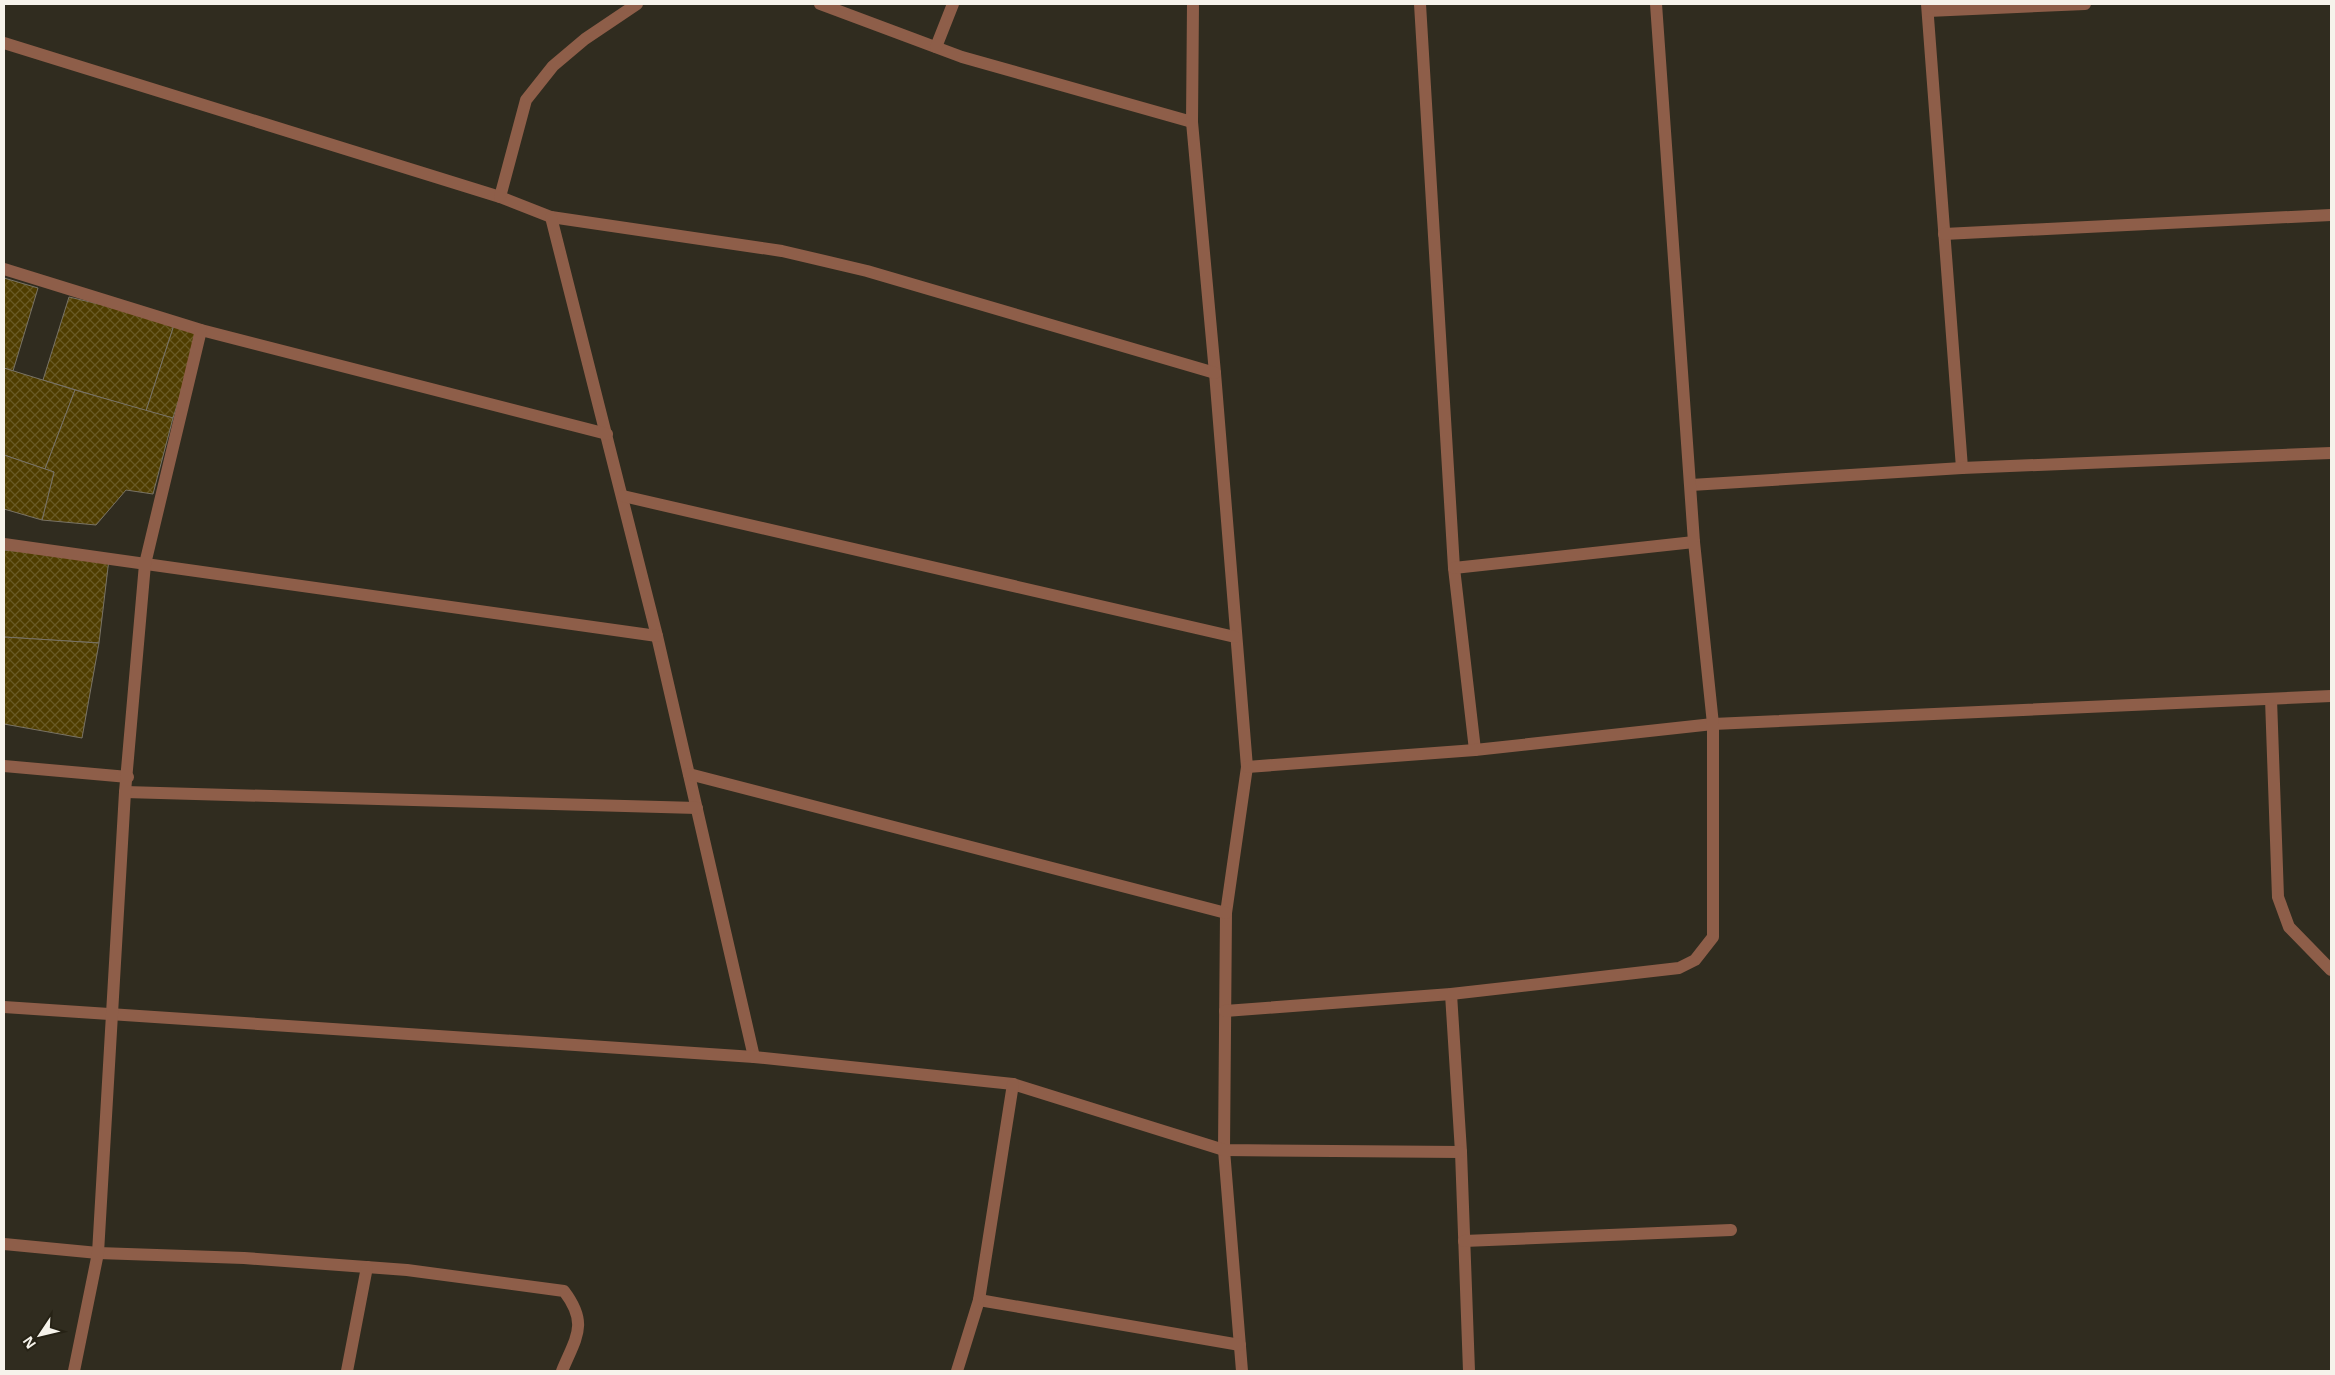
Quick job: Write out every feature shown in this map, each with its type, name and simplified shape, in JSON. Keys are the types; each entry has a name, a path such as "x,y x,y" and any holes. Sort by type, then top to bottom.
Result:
{"street":[{"path":"500,196 526,100 553,66 585,39 637,4"},
{"path":"820,4 962,57 1192,122"},
{"path":"936,47 953,4"},
{"path":"1193,4 1192,122 1215,373 1247,766 1226,913 1225,1011 1224,1150 1242,1371"},
{"path":"1420,4 1454,568 1475,750"},
{"path":"1225,1011 1451,994 1679,968 1695,960 1713,937 1712,724 1694,542 1656,4"},
{"path":"1962,468 1927,7 2085,4"},
{"path":"4,43 500,196 551,217 782,251 866,271 1215,373"},
{"path":"1944,234 2331,215"},
{"path":"551,217 658,636 754,1056"},
{"path":"4,270 201,330 607,434"},
{"path":"74,1371 98,1253 125,792 128,777 145,564 201,330"},
{"path":"1691,485 1962,468 2331,453"},
{"path":"623,496 1235,637"},
{"path":"1454,568 1694,542"},
{"path":"4,544 658,636"},
{"path":"1247,766 1475,750 1712,724 2331,696"},
{"path":"2270,699 2278,897 2289,926 2331,970"},
{"path":"4,766 128,777"},
{"path":"689,774 1226,913"},
{"path":"125,792 697,808"},
{"path":"1451,994 1461,1152 1469,1371"},
{"path":"4,1007 754,1056 1014,1084 1224,1150 1461,1152"},
{"path":"957,1371 979,1300 1014,1084"},
{"path":"1464,1241 1731,1230"},
{"path":"4,1244 98,1253 244,1258 367,1267 564,1291 576,1306 579,1322 574,1344 562,1371"},
{"path":"347,1371 367,1267"},
{"path":"979,1300 1240,1346"}],"building":[{"path":"4,278 38,288 13,371 4,368"},
{"path":"69,297 175,322 146,411 43,380"},
{"path":"175,322 199,336 173,418 146,411"},
{"path":"4,368 75,390 45,469 4,455"},
{"path":"75,390 173,418 153,494 126,490 96,525 42,520 54,472 45,469"},
{"path":"4,455 54,472 42,520 4,509"},
{"path":"4,550 109,559 99,643 4,637"},
{"path":"4,637 99,643 82,738 4,724"}]}
